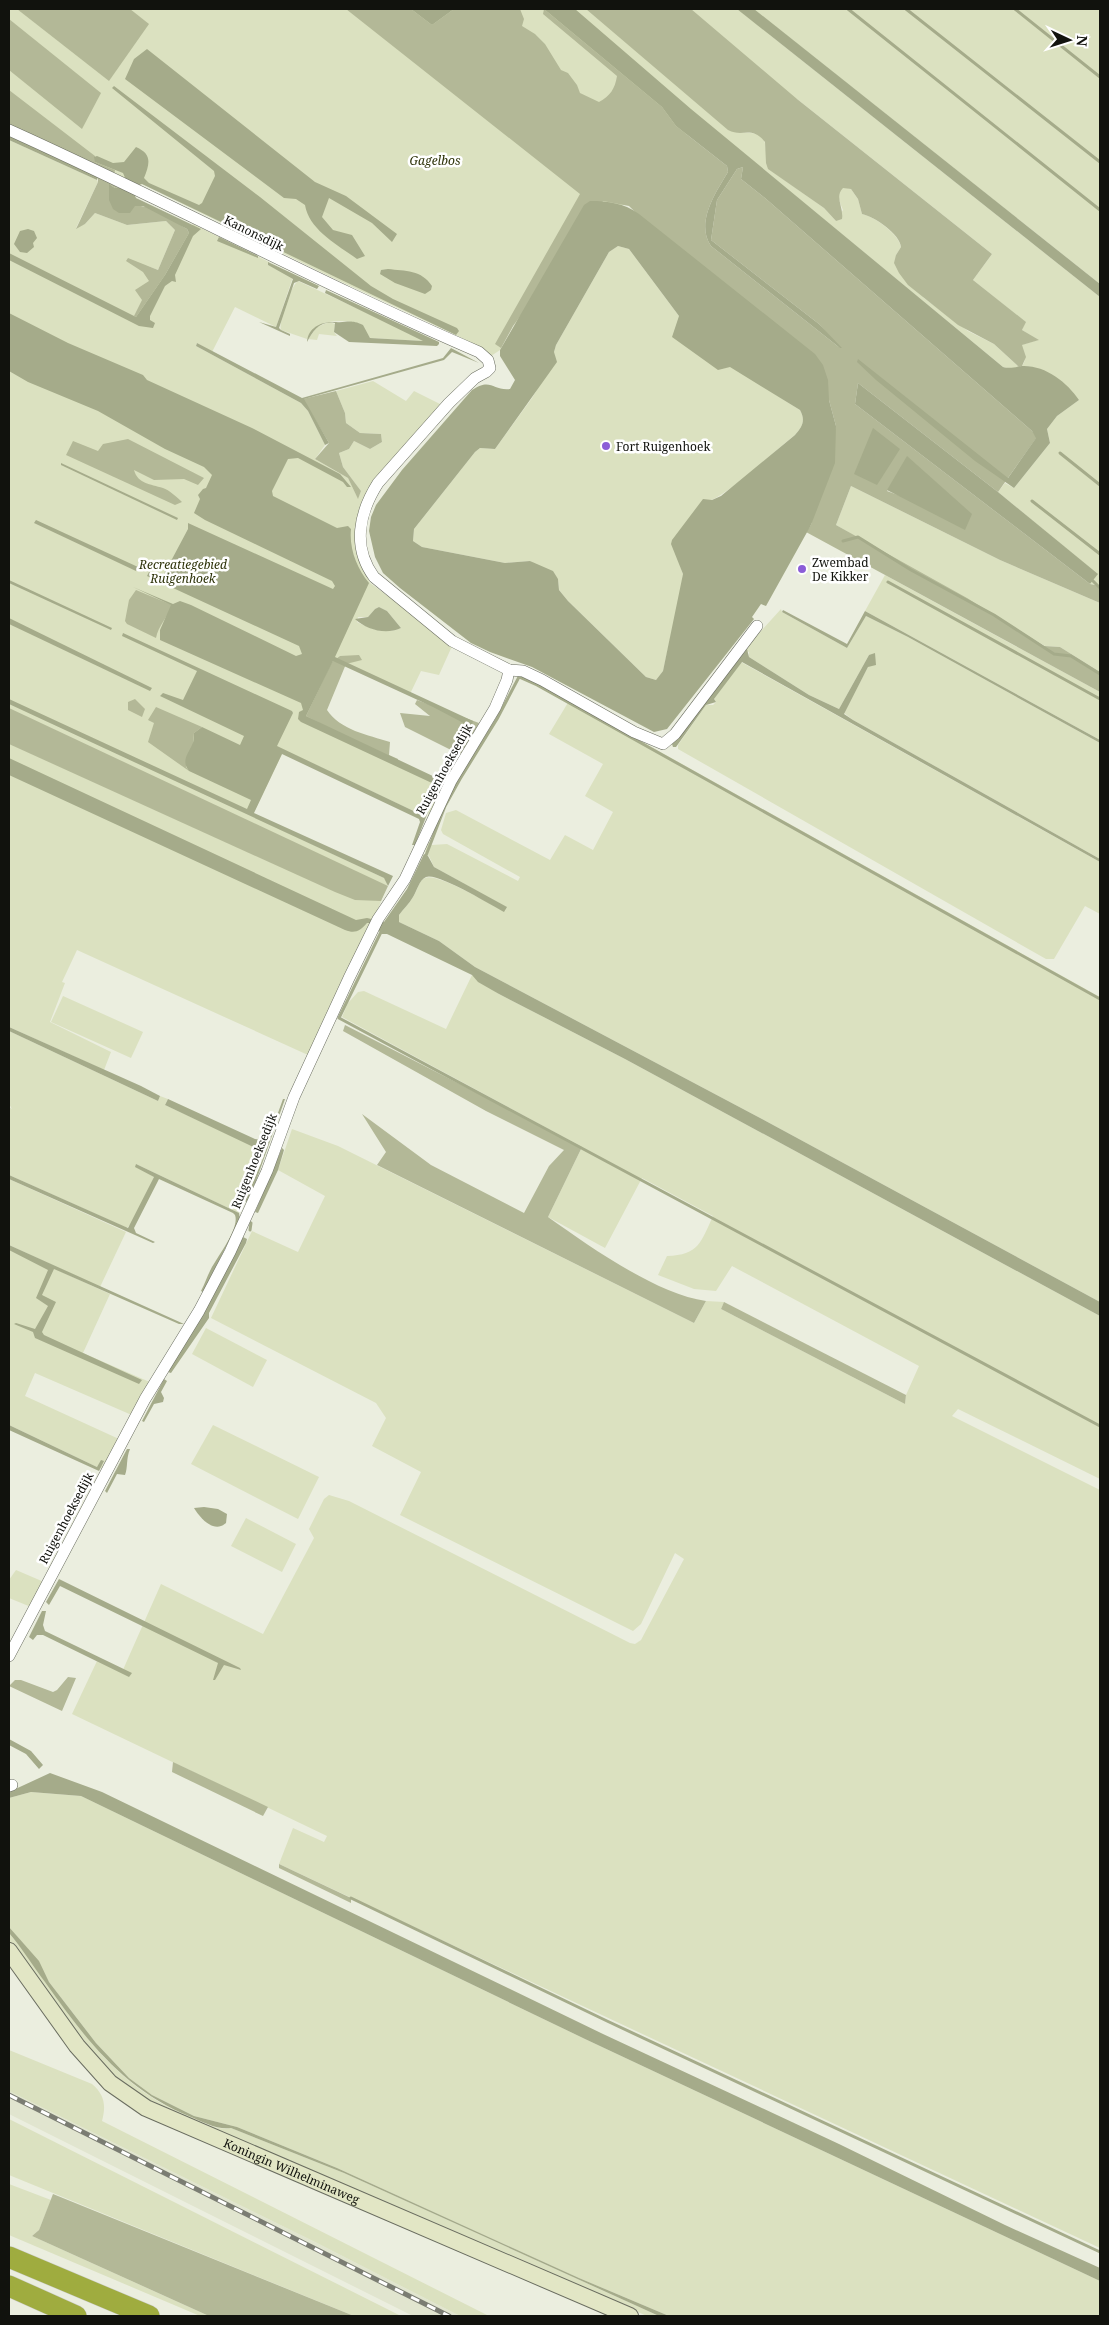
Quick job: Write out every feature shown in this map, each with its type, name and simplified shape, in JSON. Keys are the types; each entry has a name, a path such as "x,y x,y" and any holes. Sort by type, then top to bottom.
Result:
{"highway":[{"path":"9,2256 149,2316"},
{"path":"9,2286 76,2316"}],"main road":[{"name":"Koningin Wilhelminaweg","path":"9,1951 77,2046 110,2083 146,2108 630,2316"}],"street":[{"name":"Kanonsdijk","path":"9,130 124,182 293,267 479,352 488,360 490,368 475,378 449,403 378,483 364,510 360,533 366,565 389,590 452,641 509,670"},
{"path":"509,670 523,671 542,680 634,732 663,744 675,734 757,626"},
{"name":"Ruigenhoeksedijk","path":"9,1656 145,1399 199,1310 230,1252 267,1170 303,1076 376,923 406,879 436,808 495,708 507,680 509,670"}],"shaded area":[{"path":"17,9 130,9 149,24 109,81"},
{"path":"346,9 411,9 432,25 454,9 520,9 524,19 522,26 535,34 545,44 561,70 568,73 577,85 580,93 599,102 603,100 611,92 617,76 543,14 544,9 662,107 676,126 727,166 728,172 713,198 706,218 705,228 711,246 840,348 819,324 711,240 717,200 737,169 743,167 741,179 1037,437 998,492 858,383 855,404 1090,584 1100,586 1100,603 1000,560 851,486 836,525 967,598 1044,646 1060,647 1100,672 1100,692 806,532 811,525 836,426 829,400 629,206 603,201 513,326 501,348 495,344 580,194","holes":["897,475 952,498 971,514 968,521 887,491"]},
{"path":"411,9 454,9 432,25"},
{"path":"544,9 575,9 691,109 1003,367 1031,366 1039,368 1062,381 1074,393 1079,400 1057,416 1047,429 1050,443 1014,488 975,461 876,380 857,362 858,359 1008,478 1036,438 1032,431 741,179 743,167 737,169 717,200 711,240 819,324 842,348 711,246 705,228 706,218 713,198 728,172 727,166 676,126 662,107"},
{"path":"586,9 691,9 797,99 992,254 973,280 1026,322 1022,330 1039,340 1022,345 1026,357 1022,366 1019,367 994,344 958,325 908,285 894,263 901,247 900,242 886,227 862,214 858,199 851,189 843,188 840,191 839,199 842,219 836,221 824,208 768,169 765,142 760,137 751,133 738,133 728,130"},
{"path":"737,9 754,9 1100,284 1100,297"},
{"path":"9,19 101,93 82,129 9,70"},
{"path":"147,49 315,182 346,196 397,234 392,242 372,223 329,198 322,217 333,230 352,235 365,256 357,259 318,229 312,222 305,205 296,199 284,198 125,79 134,59"},
{"path":"114,86 260,197 371,286 393,299 457,328 459,331 456,335 142,184 136,186 133,191 136,198 201,229 193,236 175,275 176,282 172,281 165,286 150,316 150,320 155,323 153,328 139,326 9,260 9,253 136,317 165,275 189,233 187,229 143,206 135,206 130,213 119,213 113,209 109,200 109,184 115,188 122,187 126,180 123,173 95,162 94,157 97,156 113,163 124,162 136,147 147,156 148,168 144,178 149,183 199,205 202,203 215,176 214,171 112,88"},
{"path":"9,90 95,156 95,162 115,170 114,175 9,126"},
{"path":"9,136 98,177 97,180 9,140"},
{"path":"98,177 122,187 115,188 109,184 135,206 147,207 162,214 187,229 189,233 165,275 136,317 134,316 142,300 135,290 149,281 143,272 126,261 128,258 158,270 175,230 166,221 127,225 95,213 85,224 76,229 98,182"},
{"path":"590,201 603,201 616,203 633,210 815,354 823,365 828,380 829,400 836,426 835,463 811,525 766,606 761,604 752,617 754,619 667,729 654,732 532,667 471,643 383,573 375,557 369,531 371,517 376,505 402,470 472,390 478,386 488,384 510,389 515,380 500,356 500,350 584,205","holes":["618,246 629,249 679,316 672,337 718,370 730,367 800,410 803,417 801,426 795,435 721,496 712,500 703,499 672,540 671,544 683,574 663,671 656,680 646,677 568,601 559,590 558,579 553,571 530,561 505,563 422,547 413,541 414,529 475,452 480,448 495,449 557,362 554,352 556,345 609,252"]},
{"path":"28,229 34,231 37,238 33,243 34,247 27,253 20,252 14,244 20,231"},
{"path":"219,237 258,256 258,258 217,241"},
{"path":"268,262 319,286 317,289 299,281 294,283 279,328 290,334 290,336 259,322 276,327 293,279 268,265"},
{"path":"388,269 418,274 428,281 432,286 431,290 425,294 395,283 380,274 381,270"},
{"path":"326,290 439,342 439,344 437,346 349,342 334,332 335,323 326,323 355,322 363,325 370,338 423,341 325,293"},
{"path":"9,313 68,343 143,375 147,380 252,428 340,474 351,487 347,487 343,482 298,458 288,459 272,491 273,496 337,528 348,526 351,529 351,544 355,558 369,583 335,657 473,721 471,727 433,707 333,661 306,716 437,778 434,784 301,722 298,719 299,712 303,710 301,703 160,640 160,630 171,605 133,587 173,604 180,601 191,605 296,656 302,654 299,646 147,576 149,572 163,576 188,529 188,523 333,589 335,586 332,581 194,513 200,499 198,495 206,488 212,475 204,467 165,449 98,411 28,382 9,371"},
{"path":"324,323 318,327 307,342 310,332 313,329"},
{"path":"197,343 302,398 443,358 451,348 479,363 452,352 444,360 304,399 329,443 325,445 308,411 301,403 196,346"},
{"path":"858,383 998,492 1098,574 1090,584 855,404"},
{"path":"336,391 345,413 346,423 360,433 381,434 382,442 370,449 354,441 349,449 339,453 343,467 361,491 358,499 348,478 315,459 329,443 303,399"},
{"path":"873,428 900,449 877,485 854,474"},
{"path":"128,439 204,478 198,485 184,479 154,480 134,470 142,481 165,489 182,502 175,505 66,455 73,441 98,451 103,444"},
{"path":"907,456 972,514 965,530 887,490"},
{"path":"61,463 178,518 177,520 61,465"},
{"path":"36,520 138,567 136,571 34,523"},
{"path":"9,580 112,628 111,630 9,583"},
{"path":"136,590 172,605 156,638 127,624 125,621 129,600"},
{"path":"379,607 387,611 401,628 389,631 371,629 355,619 368,617"},
{"path":"783,610 847,644 865,611 1100,740 1100,743 908,637 866,616 847,648 782,612"},
{"path":"9,618 152,688 150,691 9,624"},
{"path":"123,633 292,711 293,713 277,746 422,815 428,812 415,845 412,845 420,822 419,819 282,754 254,813 393,876 388,886 384,878 9,704 9,699 247,809 251,800 189,771 185,761 193,742 194,733 202,727 240,745 244,736 160,696 163,693 183,700 197,671 122,636"},
{"path":"747,649 749,657 809,695 839,709 869,655 875,653 876,665 868,667 844,714 1100,859 1100,862 742,662 714,699 716,702 706,705 676,747 673,747 672,744"},
{"path":"359,655 362,660 346,664 327,710 347,727 390,742 389,755 398,759 398,764 306,716 332,662 340,656"},
{"path":"135,699 145,709 142,717 128,710 128,702"},
{"path":"417,700 479,723 461,755 405,727 400,713 430,716 415,704"},
{"path":"156,707 202,727 194,733 193,745 186,767 189,771 148,742 154,723 148,720"},
{"path":"9,708 388,886 381,901 355,900 335,892 9,744"},
{"path":"9,758 356,920 367,918 384,922 407,889 424,854 428,856 434,867 507,907 504,912 441,879 426,877 399,915 399,922 439,941 475,967 762,1119 1100,1302 1100,1316 625,1059 499,994 478,982 472,975 387,934 382,934 371,923 367,923 357,931 345,930 9,775"},
{"path":"345,1025 582,1147 548,1217 603,1254 645,1279 687,1297 706,1301 694,1323 377,1165 386,1152 362,1114 431,1165 524,1213 549,1166 564,1150 486,1111 343,1031"},
{"path":"9,1027 141,1086 160,1096 158,1101 9,1031"},
{"path":"168,1099 255,1139 262,1140 270,1135 283,1099 285,1099 256,1181 247,1202 245,1201 264,1156 262,1151 165,1105"},
{"path":"282,1148 284,1150 278,1170 258,1213 255,1212"},
{"path":"136,1164 239,1213 240,1219 203,1292 201,1291 210,1272 231,1235 236,1221 233,1213 159,1179 134,1228 136,1233 155,1242 153,1243 9,1179 9,1175 128,1228 154,1177 135,1167"},
{"path":"243,1237 247,1239 246,1243 209,1313 209,1318 171,1373 168,1372 225,1273"},
{"path":"9,1245 184,1324 179,1324 54,1269 42,1295 56,1302 42,1332 44,1335 142,1380 139,1384 35,1338 33,1332 14,1324 35,1329 48,1306 36,1298 48,1270 9,1250"},
{"path":"724,1302 906,1395 905,1404 721,1309"},
{"path":"164,1379 167,1381 161,1392 164,1398 163,1402 154,1404 144,1422 142,1421"},
{"path":"9,1425 97,1467 101,1460 104,1461 99,1471 9,1430"},
{"path":"127,1449 130,1449 125,1475 117,1474 107,1493 105,1491"},
{"path":"194,1508 218,1509 227,1514 226,1523 217,1527 212,1526"},
{"path":"59,1579 241,1670 224,1665 215,1680 213,1680 218,1663 60,1586 49,1605 46,1602"},
{"path":"42,1611 46,1611 43,1625 45,1631 132,1673 129,1677 43,1635 37,1635 33,1640 29,1637"},
{"path":"68,1677 76,1678 62,1711 9,1686 15,1680 21,1680 53,1692"},
{"path":"9,1739 31,1751 43,1765 39,1769 26,1754 9,1745"},
{"path":"173,1762 268,1807 263,1816 172,1772"},
{"path":"50,1773 102,1792 603,2034 839,2144 1005,2225 1100,2268 1100,2281 585,2039 81,1796 31,1792 9,1798 9,1792"},
{"path":"279,1864 351,1898 351,1903 279,1868"},
{"path":"9,1927 39,1961 49,1982 96,2043 129,2078 152,2095 194,2116 237,2127 337,2168 579,2278 669,2316 659,2316 344,2173 231,2128 210,2125 167,2106 126,2078 92,2043 9,1933"},
{"path":"9,2091 460,2316 413,2316 9,2114"},
{"path":"53,2194 354,2316 209,2316 32,2236 39,2230"}],"green space":[{"name":"Gagelbos","path":"9,9 1100,9 1100,284 776,27 770,35 1100,297 1100,586 1090,584 1097,574 998,492 1005,483 1014,488 1050,443 1047,429 1057,416 1079,400 1032,367 1022,366 1025,356 1021,345 1038,340 1022,330 1025,322 973,280 992,254 797,99 737,133 761,136 764,140 769,169 824,208 836,221 843,210 839,193 843,187 851,189 858,199 862,214 880,222 896,237 901,247 896,255 924,298 968,331 994,344 1019,367 1011,369 1003,367 701,118 513,326 500,350 491,356 480,347 456,335 331,277 142,184 136,186 9,126"},
{"name":"Recreatiegebied Ruigenhoek","path":"9,140 97,180 98,182 76,228 85,224 95,213 127,225 166,221 175,230 158,270 145,265 165,275 193,224 269,262 268,265 293,277 276,327 235,307 212,352 197,343 196,346 301,403 308,411 325,445 315,459 348,478 358,498 361,491 343,467 339,453 349,449 354,441 370,449 382,442 381,434 360,433 346,423 345,413 336,391 373,381 406,401 414,391 442,405 378,479 359,555 370,583 453,644 439,675 421,671 410,694 346,664 340,656 306,716 444,788 428,817 428,813 422,815 284,750 252,816 384,878 388,883 378,909 345,973 308,1055 77,950 62,982 65,983 50,1022 111,1052 104,1070 9,1027","holes":["379,607 387,611 401,628 384,631 373,629 357,622 358,617 368,617"]},
{"path":"618,246 629,249 679,316 730,366 800,410 803,417 801,426 795,435 738,483 707,501 677,557 683,574 682,586 663,671 656,680 646,677 568,601 559,590 558,579 530,561 505,563 422,547 413,541 414,529 475,452 480,448 495,449 532,398 555,360 554,352 556,345 609,252"},
{"path":"298,281 423,339 423,341 370,338 361,324 346,321 323,324 311,332 307,339 281,330 281,320 286,304 292,289"},
{"path":"329,322 335,324 334,332 337,336 319,334 317,340 308,339 317,327"},
{"path":"851,486 1000,560 1100,603 1100,672 1060,647 1045,646 836,525"},
{"path":"885,575 1100,692 1100,740 865,611"},
{"path":"781,609 782,612 847,648 866,616 908,637 1100,743 1100,859 853,720 844,713 868,667 871,665 869,655 839,709 809,695 749,657 749,652 744,650"},
{"path":"741,662 1100,862 1100,914 1085,906 1054,959 1046,959 678,749 678,745 706,705 713,705 716,702 714,699"},
{"path":"569,701 1100,997 1100,1302 762,1119 475,967 439,941 399,922 399,915 411,900 421,881 431,877 452,884 504,911 506,907 434,867 429,856 425,854 427,842 432,845 447,844 518,881 520,877 443,834 441,830 446,813 456,810 550,860 565,835 593,850 613,812 585,796 603,764 549,734"},
{"path":"472,975 499,994 625,1059 1100,1316 1100,1479 958,1409 952,1416 1100,1490 1100,2248 279,1864 293,1828 324,1842 327,1836 72,1714 97,1661 122,1672 161,1584 263,1634 314,1538 309,1529 324,1499 329,1495 349,1501 635,1644 641,1640 684,1559 675,1553 641,1624 633,1631 400,1515 421,1472 372,1446 386,1418 376,1403 211,1318 252,1231 298,1252 325,1196 278,1170 292,1129 338,1146 694,1323 706,1301 724,1302 721,1309 905,1404 906,1395 919,1366 732,1266 716,1291 694,1289 658,1275 667,1256 686,1253 698,1245 713,1216 642,1178 605,1248 548,1217 582,1147 342,1017 348,1003 358,992 364,991 446,1029"},
{"path":"63,996 143,1032 131,1058 51,1022"},
{"path":"9,1031 158,1101 160,1096 168,1099 165,1105 260,1149 262,1156 239,1213 136,1164 154,1177 133,1221 127,1228 9,1175 9,1107 12,1109 9,1104"},
{"path":"9,1179 126,1232 100,1287 9,1245"},
{"path":"9,1248 110,1294 83,1353 152,1383 134,1416 35,1373 25,1396 119,1439 103,1469 100,1468 104,1462 97,1467 9,1425"},
{"path":"206,1328 267,1360 253,1387 192,1354"},
{"path":"213,1425 319,1477 298,1519 191,1464"},
{"path":"246,1518 296,1544 282,1572 231,1546"},
{"path":"16,1570 44,1582 31,1607 9,1598 9,1580"},
{"path":"31,1792 81,1796 585,2039 1100,2281 1100,2316 669,2316 579,2278 337,2168 237,2127 194,2116 152,2095 129,2078 96,2043 49,1982 38,1961 9,1927 9,1798"},
{"path":"9,1933 66,2011 96,2048 129,2081 168,2107 210,2126 231,2128 344,2173 659,2316 647,2316 132,2094 98,2058 52,2000 9,1941"},
{"path":"9,2050 92,2084 102,2097 104,2110 102,2121 489,2316 460,2316 9,2091"},
{"path":"9,2119 401,2316 354,2316 9,2175"},
{"path":"9,2184 51,2200 39,2230 32,2236 209,2316 200,2316 9,2235"}],"waterway":[{"path":"848,9 1100,210"},
{"path":"906,9 1100,162"},
{"path":"1015,9 1100,77"},
{"path":"1060,453 1100,485"},
{"path":"1032,501 1100,554"},
{"path":"843,541 858,537 911,570 994,615 1054,654 1071,656 1100,674"},
{"path":"1090,578 1100,588"},
{"path":"888,582 1100,699"},
{"path":"425,858 445,806 497,719 519,677 537,685 1100,999"},
{"path":"382,930 339,1018 1100,1426"},
{"path":"250,1230 251,1223"},
{"path":"351,1898 607,2021 1100,2252"}],"railway":[{"path":"9,2095 449,2316"}],"place":[{"name":"Fort Ruigenhoek","path":"606,446"},
{"name":"Zwembad De Kikker","path":"802,569"}]}
